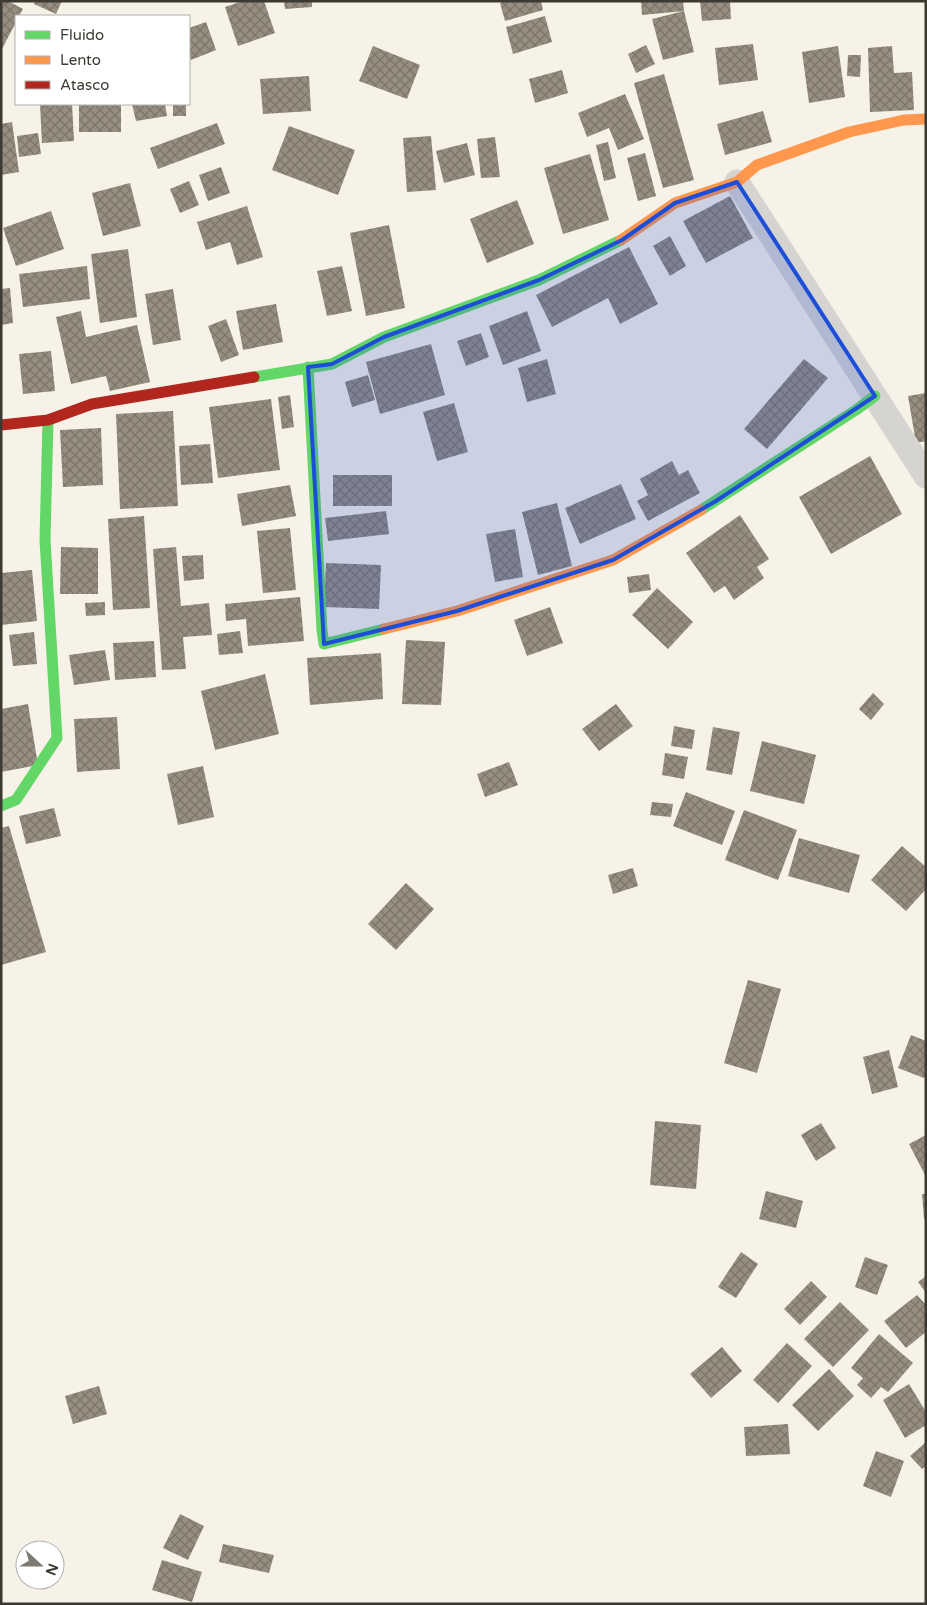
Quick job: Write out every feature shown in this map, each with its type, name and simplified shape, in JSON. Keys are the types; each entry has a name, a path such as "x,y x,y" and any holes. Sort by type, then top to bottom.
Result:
{"street":[{"path":"1,425 48,420 92,404 332,364 384,337 539,280 622,240 675,203 737,182 757,165 849,132 904,120 926,119"},
{"path":"737,182 926,476"},
{"path":"308,367 324,644 457,611 613,560 716,501 875,396"},
{"path":"1,806 16,800 57,738 44,540 48,420"}],"highlighted area":[{"path":"737,182 875,396 716,501 613,560 457,611 324,644 308,367 332,364 384,337 539,280 622,240 675,203"}],"building":[{"path":"1,1 8,1 23,9 20,15 15,15 15,24 1,51"},
{"path":"35,1 62,1 56,14 34,4"},
{"path":"243,1 264,1 275,33 238,46 225,7"},
{"path":"284,1 312,1 312,7 285,9"},
{"path":"505,1 541,1 543,10 505,21 500,3"},
{"path":"641,1 683,1 684,11 642,15"},
{"path":"700,1 730,1 731,19 702,21"},
{"path":"684,11 694,52 663,60 652,19"},
{"path":"545,16 552,42 513,54 506,27"},
{"path":"206,22 216,50 191,60 190,28"},
{"path":"753,44 758,80 719,85 715,48"},
{"path":"646,45 655,64 636,73 628,54"},
{"path":"373,46 420,65 407,99 359,81"},
{"path":"838,46 845,97 809,103 802,52"},
{"path":"892,46 894,73 912,72 914,110 870,112 868,48"},
{"path":"848,55 861,55 860,77 847,76"},
{"path":"562,70 568,93 535,103 529,79"},
{"path":"664,74 694,180 663,188 634,83"},
{"path":"309,76 311,111 263,114 260,79"},
{"path":"625,94 644,139 618,150 609,128 587,137 578,113"},
{"path":"40,105 72,105 74,141 42,143"},
{"path":"79,105 121,105 121,132 79,132"},
{"path":"132,105 165,105 167,116 136,121"},
{"path":"173,105 186,105 186,116 173,116"},
{"path":"763,111 772,142 725,155 717,124"},
{"path":"12,122 19,172 1,175 1,124"},
{"path":"217,123 225,144 158,169 150,148"},
{"path":"289,126 355,150 338,195 272,170"},
{"path":"38,133 41,154 19,157 17,136"},
{"path":"431,136 436,190 407,192 403,138"},
{"path":"495,137 500,177 481,178 477,139"},
{"path":"608,142 616,178 604,181 596,145"},
{"path":"467,143 475,175 444,183 436,151"},
{"path":"645,153 656,196 638,201 627,158"},
{"path":"590,154 609,220 563,234 544,168"},
{"path":"221,167 230,193 208,201 199,175"},
{"path":"189,181 199,205 180,213 170,189"},
{"path":"130,183 141,226 103,236 92,193"},
{"path":"730,196 753,238 706,263 683,221"},
{"path":"517,200 534,244 487,263 470,219"},
{"path":"247,206 263,257 237,265 230,242 206,250 197,222"},
{"path":"51,211 64,249 16,266 3,228"},
{"path":"389,225 405,308 366,316 350,233"},
{"path":"670,236 686,266 670,276 653,246"},
{"path":"629,247 658,304 620,324 608,298 552,327 536,295"},
{"path":"128,249 137,317 100,323 91,254"},
{"path":"87,266 90,299 23,307 19,274"},
{"path":"342,266 352,311 327,316 317,271"},
{"path":"10,288 13,323 1,325 1,289"},
{"path":"173,289 181,340 153,345 145,294"},
{"path":"276,304 283,342 243,350 236,311"},
{"path":"81,311 86,337 137,325 150,382 110,391 106,376 71,384 56,317"},
{"path":"527,311 541,351 503,365 489,326"},
{"path":"226,319 239,355 221,362 208,326"},
{"path":"481,333 489,357 466,366 457,341"},
{"path":"431,344 445,395 380,414 366,362"},
{"path":"51,351 55,391 23,394 19,354"},
{"path":"547,359 556,394 527,402 518,368"},
{"path":"804,359 828,378 767,449 744,429"},
{"path":"368,375 375,400 352,407 345,382"},
{"path":"926,393 926,441 916,443 908,396"},
{"path":"290,395 294,427 282,429 278,397"},
{"path":"271,399 280,470 218,478 209,407"},
{"path":"454,403 468,452 437,461 423,412"},
{"path":"173,411 178,506 120,509 116,414"},
{"path":"101,428 103,485 63,487 60,430"},
{"path":"210,444 213,483 181,485 179,446"},
{"path":"870,456 902,514 831,554 799,497"},
{"path":"672,461 679,475 688,470 700,493 648,521 637,501 648,495 640,479"},
{"path":"333,475 392,475 392,506 333,506"},
{"path":"621,484 636,519 580,544 565,508"},
{"path":"290,485 296,516 242,526 237,494"},
{"path":"557,503 572,566 538,575 522,512"},
{"path":"386,511 389,534 328,541 325,518"},
{"path":"740,515 769,559 757,567 764,578 734,600 725,586 714,593 686,553"},
{"path":"144,516 150,608 113,610 108,519"},
{"path":"290,528 296,590 263,593 257,531"},
{"path":"515,529 523,577 495,582 486,534"},
{"path":"61,547 98,548 98,594 60,594"},
{"path":"176,547 181,606 209,603 212,635 183,637 186,669 162,670 153,549"},
{"path":"203,555 204,579 184,581 182,556"},
{"path":"326,563 381,565 379,609 324,607"},
{"path":"32,570 37,621 1,625 1,573"},
{"path":"649,574 651,590 629,593 627,577"},
{"path":"657,588 693,622 668,649 632,615"},
{"path":"300,597 304,641 248,646 246,619 226,621 225,604"},
{"path":"105,602 105,615 86,616 85,603"},
{"path":"550,607 563,643 527,656 514,620"},
{"path":"240,631 243,653 219,655 217,634"},
{"path":"34,632 37,664 13,666 9,635"},
{"path":"406,640 445,642 441,705 402,704"},
{"path":"154,641 156,677 115,680 113,643"},
{"path":"105,650 110,680 74,685 69,655"},
{"path":"381,653 383,699 310,705 307,658"},
{"path":"265,674 279,734 215,750 201,691"},
{"path":"873,693 884,704 871,720 859,709"},
{"path":"28,704 38,765 1,772 1,709"},
{"path":"616,704 633,726 599,751 582,729"},
{"path":"117,717 120,769 77,772 74,719"},
{"path":"674,726 695,730 692,749 671,746"},
{"path":"713,727 740,732 732,775 706,770"},
{"path":"762,741 816,755 804,804 750,791"},
{"path":"665,753 688,757 684,779 662,775"},
{"path":"509,762 518,785 485,797 477,774"},
{"path":"203,766 214,817 178,825 167,774"},
{"path":"686,792 735,811 722,845 673,826"},
{"path":"652,802 673,804 671,817 650,815"},
{"path":"54,808 61,836 26,844 19,816"},
{"path":"744,810 797,830 778,880 725,860"},
{"path":"9,826 46,952 1,965 1,828"},
{"path":"799,838 860,855 849,893 788,876"},
{"path":"902,846 926,867 926,889 906,911 871,880"},
{"path":"633,868 638,886 613,894 608,875"},
{"path":"406,883 434,909 396,950 368,924"},
{"path":"748,980 781,989 757,1073 724,1063"},
{"path":"911,1035 926,1041 926,1075 924,1078 898,1068"},
{"path":"889,1050 898,1087 872,1094 863,1057"},
{"path":"655,1121 701,1125 696,1189 650,1185"},
{"path":"821,1123 836,1148 816,1161 801,1135"},
{"path":"926,1135 926,1177 909,1144"},
{"path":"766,1191 803,1201 796,1228 759,1219"},
{"path":"922,1194 926,1194 926,1219 924,1219"},
{"path":"741,1252 758,1264 736,1298 718,1287"},
{"path":"865,1257 888,1265 877,1295 855,1287"},
{"path":"926,1276 926,1293 918,1282"},
{"path":"811,1281 827,1297 800,1325 784,1309"},
{"path":"917,1295 926,1305 926,1332 906,1348 884,1321"},
{"path":"840,1302 869,1330 833,1367 804,1339"},
{"path":"879,1334 913,1363 888,1392 881,1387 871,1398 857,1385 863,1378 851,1368"},
{"path":"787,1343 812,1366 778,1403 753,1380"},
{"path":"722,1347 742,1371 711,1398 690,1374"},
{"path":"829,1369 854,1396 818,1431 792,1405"},
{"path":"909,1384 926,1412 926,1425 905,1438 883,1400"},
{"path":"99,1386 107,1414 73,1424 65,1396"},
{"path":"788,1424 790,1454 746,1456 744,1427"},
{"path":"926,1442 926,1466 922,1469 910,1456"},
{"path":"876,1451 904,1461 891,1497 863,1486"},
{"path":"180,1514 204,1526 188,1560 163,1548"},
{"path":"223,1544 274,1555 269,1573 219,1562"},
{"path":"162,1560 202,1572 192,1602 152,1590"}],"traffic: fast":[{"path":"254,377 332,364 384,337 539,280 621,240"},
{"path":"308,367 324,644 384,629"},
{"path":"701,510 875,396"},
{"path":"1,806 16,800 57,738 45,540 48,420"}],"traffic: slow":[{"path":"621,240 675,203 737,182 757,165 849,132 904,120 926,119"},
{"path":"384,629 457,611 613,560 701,510"}],"traffic: jam":[{"path":"1,425 48,420 92,404 254,377"}]}
